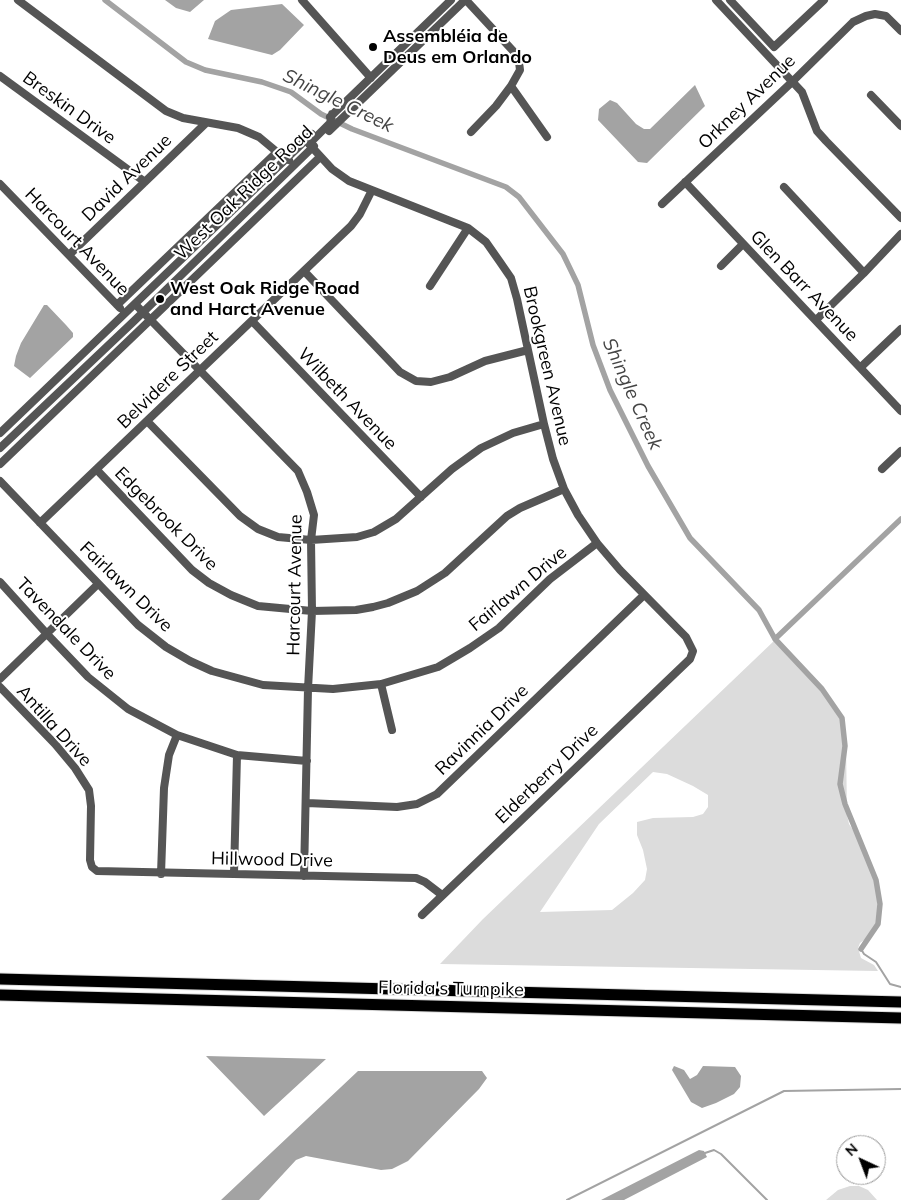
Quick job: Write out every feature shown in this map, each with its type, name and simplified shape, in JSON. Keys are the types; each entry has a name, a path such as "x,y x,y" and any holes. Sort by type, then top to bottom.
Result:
{"highway":[{"name":"Florida's Turnpike","path":"0,979 901,1002"},
{"name":"Florida's Turnpike","path":"0,995 901,1018"}],"street":[{"path":"18,0 166,111 183,118 238,128 259,137 277,152 288,158 289,163 244,206 239,219"},
{"path":"302,0 371,78"},
{"path":"466,0 515,53 520,62 520,70 511,86 496,106 471,132"},
{"name":"West Oak Ridge Road","path":"0,448 466,0"},
{"path":"716,0 802,92 817,131 901,218"},
{"path":"730,0 774,47 824,0"},
{"path":"426,38 427,30 448,10 449,3"},
{"name":"West Oak Ridge Road","path":"0,433 449,3"},
{"name":"Orkney Avenue","path":"662,204 853,22 875,14 886,16 901,31"},
{"name":"Breskin Drive","path":"0,76 145,182"},
{"path":"511,86 547,137"},
{"path":"871,95 901,126"},
{"path":"312,148 309,144 330,123 332,114"},
{"name":"David Avenue","path":"69,255 206,123"},
{"name":"Brookgreen Avenue","path":"312,148 332,170 349,181 468,228 486,242 511,278 544,424 553,459 564,489 597,544 686,637 691,644 692,656"},
{"path":"117,305 277,152"},
{"path":"0,464 320,157"},
{"name":"Glen Barr Avenue","path":"685,182 901,410"},
{"name":"Harcourt Avenue","path":"0,184 133,322"},
{"path":"784,187 864,273"},
{"name":"Belvidere Street","path":"40,523 351,226 360,214 372,190"},
{"path":"430,286 468,228"},
{"path":"816,320 901,234"},
{"path":"720,266 744,244"},
{"path":"304,271 400,372 416,381 431,382 450,377 485,361 528,350"},
{"name":"Harcourt Avenue","path":"134,304 298,471 314,515 304,876"},
{"name":"Wilbeth Avenue","path":"252,321 421,497"},
{"path":"861,367 901,329"},
{"path":"0,440 23,418 27,408"},
{"path":"147,421 240,516 258,530 278,537 312,540 357,537 374,532 396,519 452,469 481,448 544,424"},
{"path":"882,469 901,451"},
{"name":"Edgebrook Drive","path":"97,470 192,570 209,583 230,596 258,606 312,611 364,609 388,603 417,591 445,573 507,516 520,508 564,489"},
{"name":"Fairlawn Drive","path":"0,480 138,625 166,647 212,671 263,685 333,689 380,684 438,667 499,628 550,580 597,544"},
{"name":"Tavendale Drive","path":"0,582 46,634 88,677 128,709 177,735 238,755 307,761"},
{"path":"0,679 98,584"},
{"name":"Ravinnia Drive","path":"306,803 397,807 417,804 436,794 644,595"},
{"name":"Elderberry Drive","path":"422,915 692,656"},
{"path":"380,684 392,730"},
{"name":"Antilla Drive","path":"0,687 55,744 75,768 89,790 91,806 90,860 92,867 97,871"},
{"path":"161,874 164,788 170,755 177,735"},
{"path":"234,874 238,755"},
{"name":"Hillwood Drive","path":"97,871 161,874 416,878 426,882 442,895"}],"shaded area":[{"path":"165,0 204,0 190,12 176,8"},
{"path":"282,4 304,25 280,50 272,55 208,39 215,21 231,10"},
{"path":"695,85 705,106 647,163 638,162 598,120 599,109 610,100 617,103 636,124 644,129 650,129"},
{"path":"44,305 47,305 66,325 73,333 73,337 30,378 14,366 21,343"},
{"path":"776,639 829,698 842,721 846,743 847,815 849,824 867,851 877,890 877,928 874,933 860,943 858,948 861,958 874,965 878,971 440,964 483,919","holes":["653,772 667,774 708,795 708,807 703,814 693,817 653,818 637,822 637,835 643,850 647,869 645,880 633,893 612,910 540,912 599,824"]},
{"path":"206,1056 326,1059 264,1116"},
{"path":"674,1066 684,1070 690,1079 697,1075 703,1066 735,1067 741,1076 740,1087 734,1094 702,1108 691,1102 672,1070"},
{"path":"358,1071 482,1071 487,1078 479,1089 408,1161 392,1169 381,1170 306,1156 296,1160 259,1200 221,1200"},
{"path":"699,1150 704,1151 707,1157 624,1200 601,1200"},
{"path":"850,1186 859,1186 868,1190 877,1200 826,1200 838,1190"}],"waterway":[{"name":"Shingle Creek","path":"105,0 186,62 205,70 262,82 291,92 321,114 352,129 506,187 519,197 563,254 578,285 593,345 610,390 648,466 690,538 759,610 775,639 822,689 842,718 845,746 840,784 845,804 876,880 880,904 878,924 861,949"},
{"path":"775,639 901,519"},
{"name":"Shingle Creek","path":"861,949 864,954 876,962 890,984 901,987"},
{"path":"567,1200 784,1091 901,1089"},
{"path":"705,1153 714,1150 721,1154 767,1200"}],"place":[{"name":"Assembléia de Deus em Orlando","path":"373,47"},
{"name":"West Oak Ridge Road and Harct Avenue","path":"160,299"}]}
